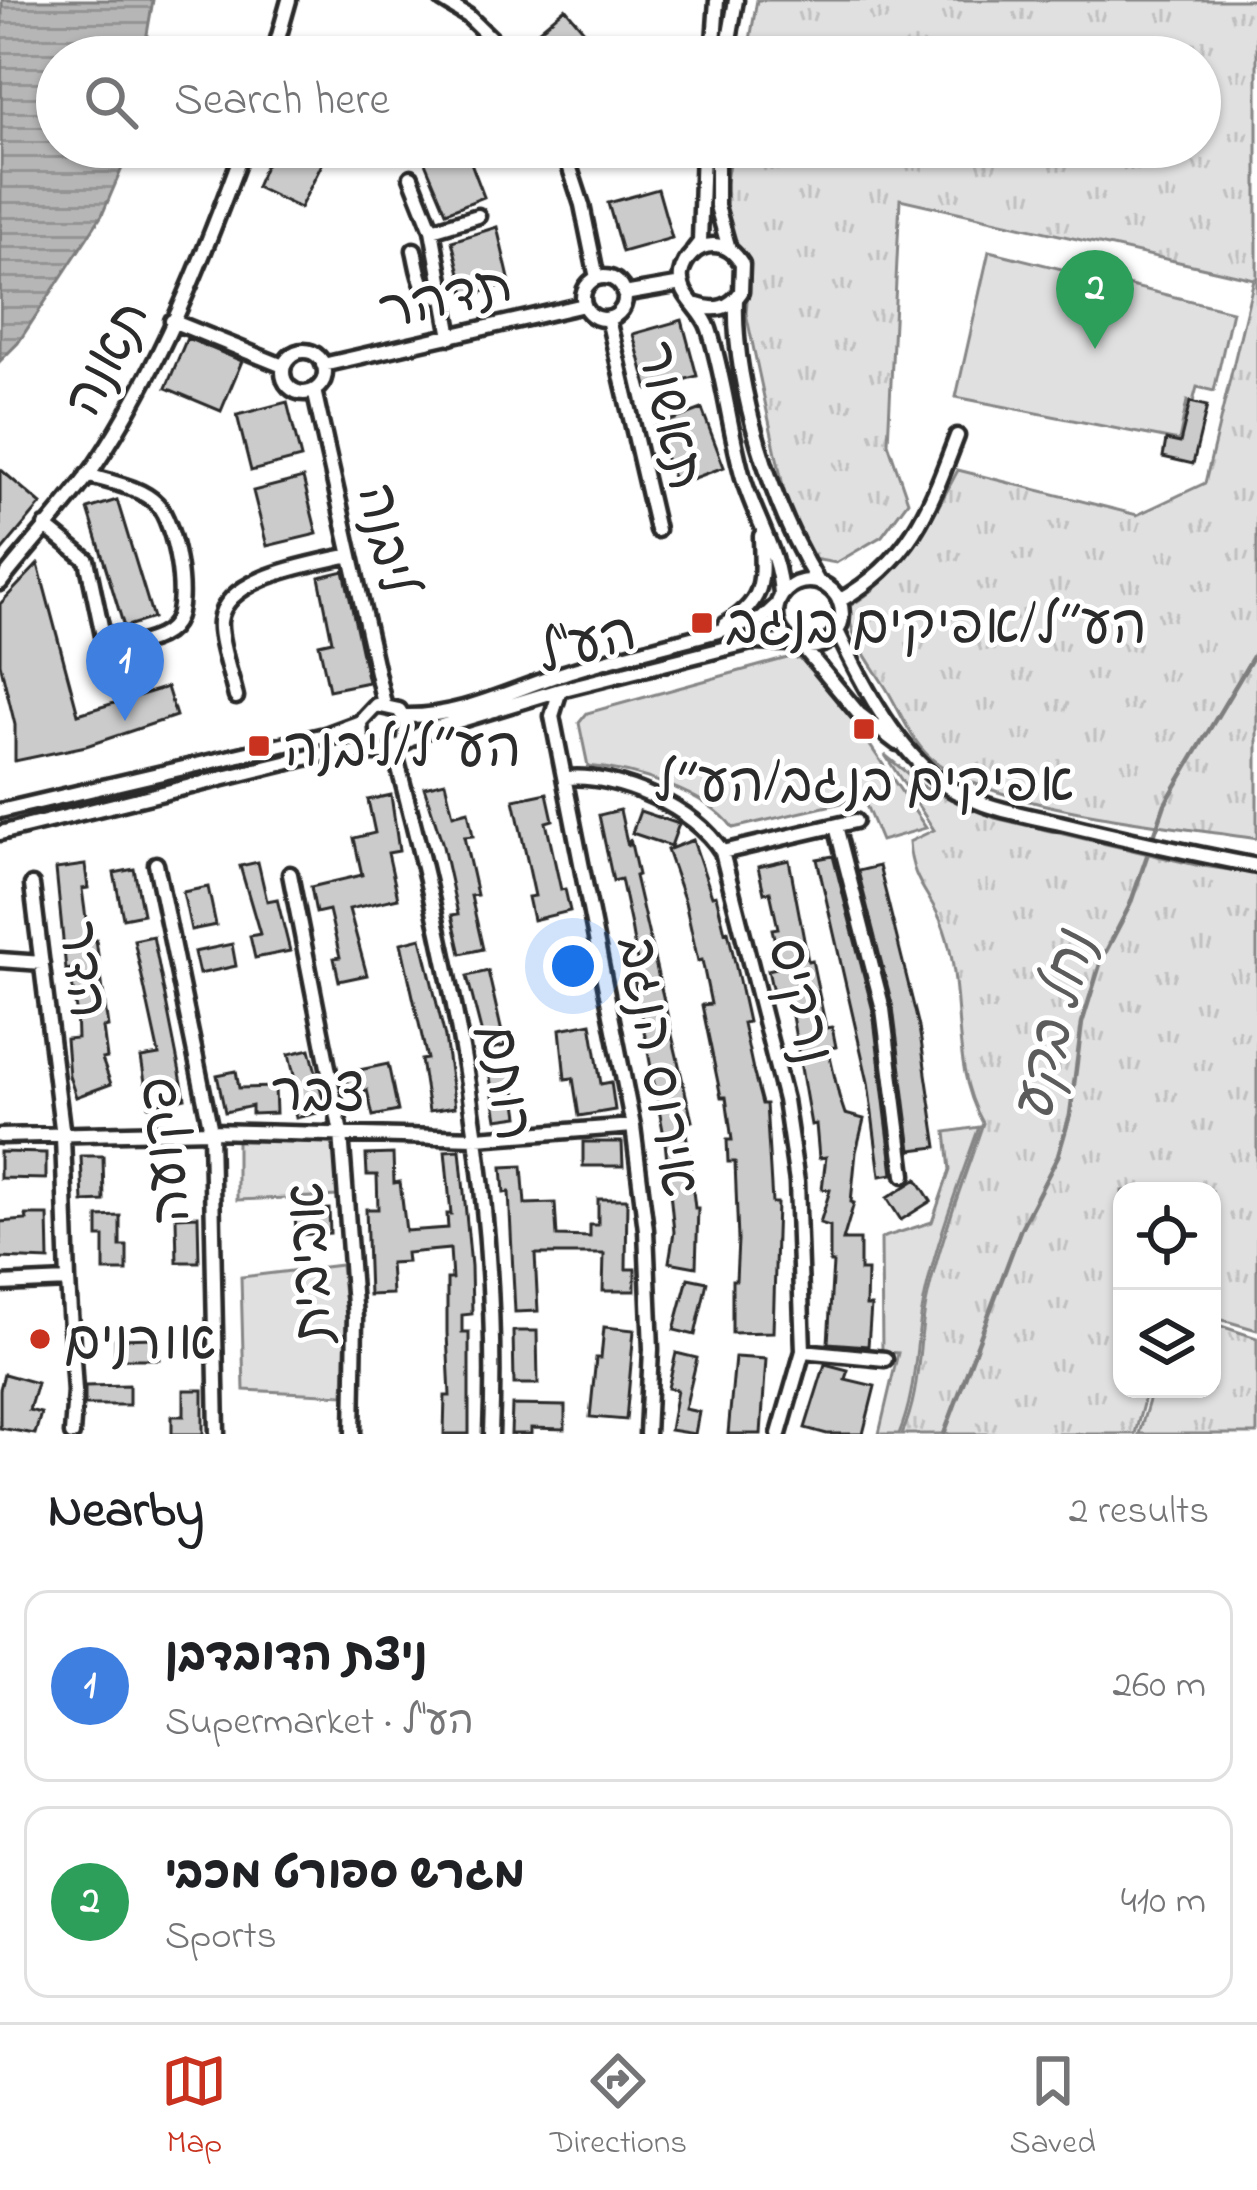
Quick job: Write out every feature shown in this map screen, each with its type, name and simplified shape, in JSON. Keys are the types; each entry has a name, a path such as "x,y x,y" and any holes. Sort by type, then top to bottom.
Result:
{"street":[{"path":"279,36 289,0"},
{"path":"442,0 488,36"},
{"path":"714,36 717,0"},
{"path":"730,36 736,0"},
{"name":"תאנה","path":"0,583 87,475 172,321 235,168"},
{"name":"תאשור","path":"570,168 597,278"},
{"path":"702,168 700,242 682,269 682,284 711,335 743,477 781,580 778,626 860,714 934,777 967,798 1134,842 1257,866"},
{"path":"717,168 717,206 730,250 745,273 736,299 738,347 763,459 795,544 818,583"},
{"path":"411,177 431,230 452,337"},
{"path":"431,230 478,216"},
{"path":"689,257 712,245 730,250"},
{"path":"414,250 424,290 433,297 444,297"},
{"path":"597,278 613,279 625,294 621,310 608,319 595,317 584,305 585,289 597,278"},
{"path":"625,294 682,284"},
{"path":"697,305 718,309 736,299"},
{"name":"תדהר","path":"323,365 584,305"},
{"name":"תאשור","path":"608,319 657,530"},
{"path":"172,321 284,366"},
{"path":"303,350 316,354 323,365 322,381 314,390 292,389 284,379 288,357 303,350"},
{"name":"ליבנה","path":"314,390 384,704"},
{"path":"839,602 867,585 905,548 934,497 957,436"},
{"path":"45,526 87,560 106,650 156,638 175,624 182,596 179,568 160,506 139,492 87,475"},
{"path":"708,634 748,610 760,592 760,527"},
{"path":"236,697 220,621 233,594 269,575 350,554"},
{"path":"779,601 797,584 818,583 827,586 839,602 837,631 822,644 797,645"},
{"name":"הע\"ל","path":"404,716 477,703 572,670 762,619 779,601"},
{"path":"837,631 908,751"},
{"name":"הע\"ל","path":"405,739 560,690 751,642 797,645"},
{"path":"532,699 552,716 560,690"},
{"path":"0,811 325,735 360,722 369,709 384,704 404,716 405,739 394,750 326,753 0,833"},
{"name":"אירוס הנגב","path":"552,716 633,1126 646,1230 651,1349 647,1434"},
{"path":"360,722 361,738 371,750"},
{"name":"רותם","path":"394,750 473,1093 488,1245 491,1434"},
{"path":"567,778 603,778 685,813 709,830 722,851 855,821"},
{"path":"836,826 883,1009 904,1175"},
{"name":"נרקיס","path":"722,851 785,1100 796,1181 802,1351 779,1434"},
{"name":"פקועה","path":"156,863 211,1131 218,1434"},
{"name":"אביבית","path":"290,874 341,1133 356,1318 353,1434"},
{"name":"הדר","path":"32,885 63,1136 75,1391 72,1434"},
{"path":"0,960 41,963"},
{"name":"צבר","path":"0,1136 211,1131 477,1138 633,1126"},
{"path":"0,1284 68,1281"},
{"path":"802,1351 885,1359"}],"green space":[{"path":"757,0 1257,0 1257,839 1044,805 965,780 928,756 914,738 856,639 848,607 900,564 958,470 1137,515 1205,483 1254,279 900,199 888,443 908,501 882,536 836,563 813,559 787,505 746,313 750,266 731,236 722,203 728,168 1221,168 1221,36 751,36"},
{"path":"989,251 1232,311 1214,391 1197,387 1193,402 1187,401 1179,441 956,397"},
{"path":"791,657 811,662 825,679 926,828 881,841 863,798 733,828 687,793 625,772 588,766 579,723 587,713"},
{"path":"885,755 925,788 995,818 1196,865 1257,874 1257,1330 1221,1320 1221,1182 1113,1182 1113,1398 1144,1400 1135,1434 902,1434 912,1402 931,1281 983,1123 966,1077 951,953 911,857 909,842 934,830"},
{"path":"979,1127 928,1283 905,1418 899,1434 879,1434 898,1353 882,1352 881,1238 932,1222 950,1170 946,1132"},
{"path":"237,1139 335,1142 339,1196 237,1200"},
{"path":"341,1265 346,1315 344,1395 244,1390 241,1277"},
{"path":"1221,1326 1257,1338 1257,1434 1139,1434 1150,1398 1221,1398"}],"shaded area":[{"path":"2,0 153,0 147,36 36,36 36,168 122,168 102,215 18,343 0,361"}],"building":[{"path":"565,8 589,36 532,36"},
{"path":"264,168 320,168 300,208 256,187"},
{"path":"427,168 473,168 484,197 446,212"},
{"path":"658,189 672,238 622,252 608,203"},
{"path":"497,227 510,283 466,297 452,241"},
{"path":"682,320 697,376 648,390 633,334"},
{"path":"187,338 242,361 221,411 166,388"},
{"path":"287,402 301,458 251,471 237,415"},
{"path":"1190,402 1207,406 1193,464 1163,457 1166,440 1180,443"},
{"path":"702,409 724,467 676,485 654,427"},
{"path":"0,469 41,504 0,553"},
{"path":"303,478 317,534 267,546 253,491"},
{"path":"117,500 153,618 124,627 88,509"},
{"path":"38,564 78,714 167,687 176,716 86,746 15,761 15,725 0,663 0,604"},
{"path":"344,571 368,682 329,690 319,644 332,641 319,577"},
{"path":"445,782 453,815 468,811 473,836 464,837 483,949 461,954 452,915 458,914 424,787"},
{"path":"547,793 553,820 546,822 570,911 533,920 528,897 535,896 514,800"},
{"path":"391,795 399,851 388,853 398,898 349,909 367,975 339,981 334,958 340,957 329,910 316,913 311,887 362,875 354,838 375,833 368,800"},
{"path":"620,810 692,1121 685,1123 698,1208 696,1267 669,1262 674,1232 665,1141 632,968 638,967 621,879 613,881 599,815"},
{"path":"640,811 679,824 671,846 632,833"},
{"path":"693,840 728,931 753,1070 762,1104 766,1104 772,1203 777,1203 773,1332 732,1333 738,1240 735,1162 728,1162 727,1140 732,1140 726,1097 721,1097 702,1005 711,1004 702,960 698,961 667,850"},
{"path":"833,856 873,1011 893,1174 880,1176 868,1082 817,859"},
{"path":"789,860 808,961 812,960 826,1028 832,1027 836,1047 828,1048 839,1096 845,1114 864,1119 856,1152 854,1203 843,1240 860,1240 860,1271 867,1271 866,1306 871,1306 868,1346 828,1343 833,1263 830,1226 820,1223 830,1190 822,1189 826,1157 819,1158 816,1124 811,1125 788,993 774,997 768,970 781,967 772,929 778,928 770,892 764,893 758,867"},
{"path":"258,862 267,901 277,899 290,951 255,958 250,936 260,934 240,866"},
{"path":"85,865 88,888 82,889 89,941 96,940 108,1027 103,1028 107,1058 102,1059 111,1084 76,1097 66,1039 77,1038 76,1010 70,969 66,970 56,869"},
{"path":"879,866 919,1027 937,1147 911,1150 893,1008 858,871"},
{"path":"134,869 143,914 123,918 114,873"},
{"path":"208,887 216,925 191,930 183,892"},
{"path":"153,936 185,1098 149,1106 141,1058 159,1055 134,940"},
{"path":"421,938 445,1037 455,1107 429,1111 421,1060 427,1059 401,943"},
{"path":"232,944 236,966 199,974 194,952"},
{"path":"488,971 505,1046 486,1050 467,976"},
{"path":"591,1023 601,1084 611,1082 615,1110 579,1116 573,1078 565,1079 560,1029"},
{"path":"310,1049 326,1111 296,1118 290,1090 297,1088 289,1054"},
{"path":"388,1064 398,1111 373,1116 367,1090 350,1094 345,1073"},
{"path":"512,1068 519,1116 497,1119 489,1071"},
{"path":"236,1071 239,1088 275,1087 276,1113 252,1114 252,1106 225,1112 217,1075"},
{"path":"583,1142 622,1142 623,1166 583,1166"},
{"path":"460,1150 471,1266 472,1314 462,1315 462,1332 469,1332 469,1434 444,1434 445,1396 450,1396 450,1249 406,1253 407,1262 390,1263 392,1294 369,1295 366,1209 378,1209 377,1175 367,1175 366,1155 393,1154 394,1183 400,1182 406,1231 448,1228 445,1151"},
{"path":"0,1152 46,1153 46,1179 0,1178"},
{"path":"81,1156 103,1156 104,1201 83,1202"},
{"path":"522,1166 525,1204 555,1203 557,1236 590,1237 590,1225 598,1225 598,1199 627,1199 626,1269 635,1269 635,1291 603,1291 604,1254 535,1254 538,1311 515,1312 509,1192 504,1193 502,1167"},
{"path":"917,1179 931,1201 901,1220 887,1198"},
{"path":"329,1209 330,1233 296,1235 295,1211"},
{"path":"26,1215 48,1215 49,1260 0,1258 0,1222 27,1220"},
{"path":"120,1216 120,1246 127,1246 127,1271 104,1271 104,1237 98,1237 98,1217"},
{"path":"198,1216 199,1262 177,1262 176,1217"},
{"path":"688,1278 707,1282 695,1335 674,1330"},
{"path":"604,1327 634,1330 626,1420 590,1417"},
{"path":"513,1331 537,1331 538,1384 514,1384"},
{"path":"159,1338 159,1359 115,1359 115,1339"},
{"path":"676,1353 697,1358 685,1409 699,1412 695,1434 670,1430 677,1390 668,1388"},
{"path":"735,1357 766,1359 761,1434 728,1434"},
{"path":"825,1364 848,1370 845,1379 875,1386 863,1434 827,1434 805,1428"},
{"path":"4,1374 37,1383 29,1410 41,1413 35,1434 0,1428"},
{"path":"129,1385 129,1405 85,1405 85,1386"},
{"path":"184,1390 203,1390 203,1434 172,1434 172,1416 184,1416"},
{"path":"512,1405 565,1406 565,1429 531,1428 531,1434 511,1434"}],"waterway":[{"name":"נחל בקע","path":"1153,839 1165,804 1257,650"},
{"name":"נחל בקע","path":"944,1434 1021,1228 1058,1156 1070,1115 1082,1023 1101,961 1130,905 1149,850"}],"place":[{"name":"מגרש ספורט מכבי","path":"1095,349"},
{"name":"הע״ל/אפיקים בנגב","path":"702,623"},
{"name":"ניצת הדובדבן","path":"125,721"},
{"name":"אפיקים בנגב/הע״ל","path":"864,729"},
{"name":"הע״ל/ליבנה","path":"259,746"},
{"name":"אורנים","path":"40,1339"}]}
